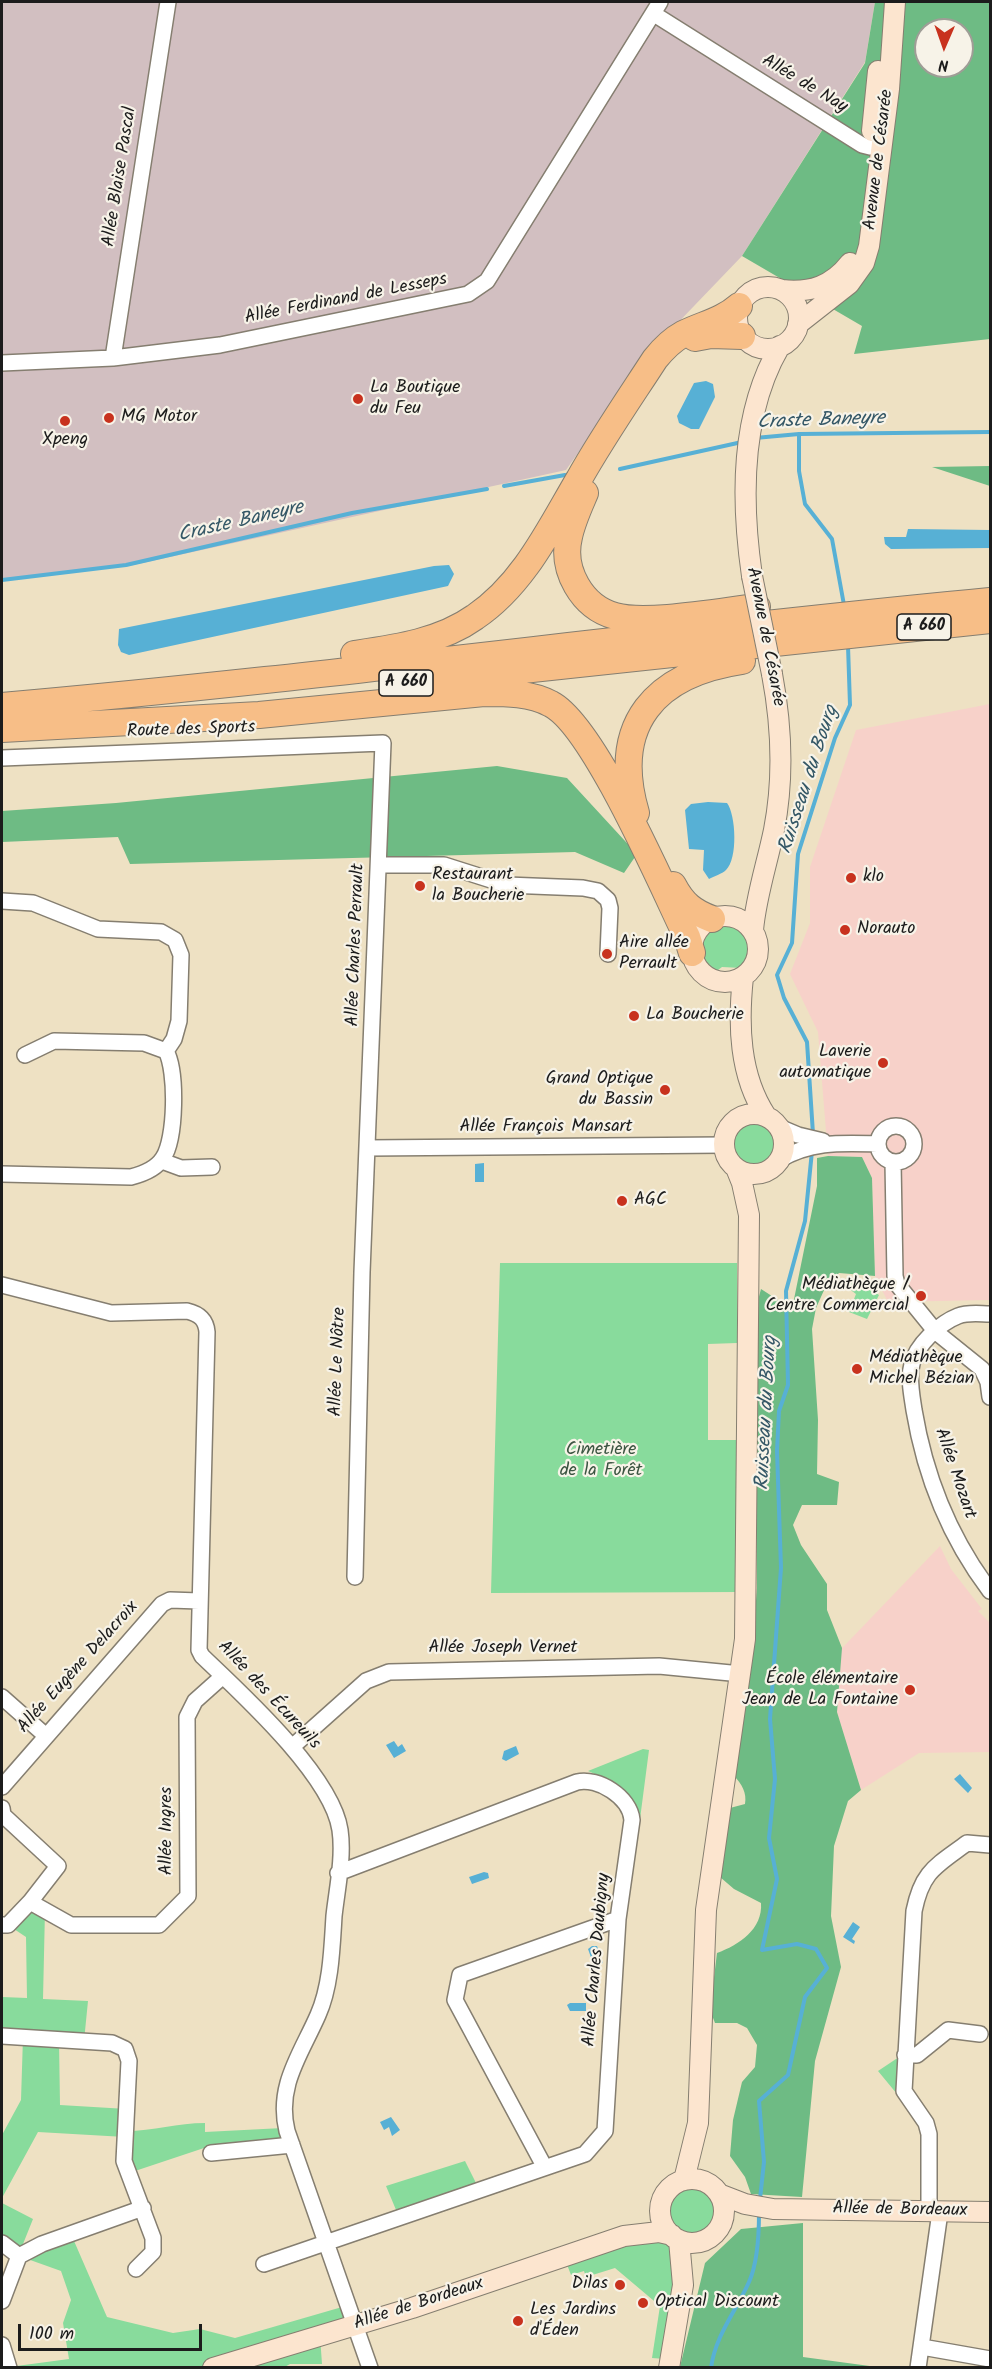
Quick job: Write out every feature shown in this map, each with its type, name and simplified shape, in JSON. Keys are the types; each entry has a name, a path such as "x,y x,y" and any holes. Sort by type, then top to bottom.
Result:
{"highway":[{"path":"739,306 724,318 684,334 665,348 588,474 568,538 568,564 575,587 591,602 614,616 645,619 810,610"},
{"path":"2,697 198,678 406,646 434,637 474,618 512,585 672,356 684,345 698,337 711,335 746,340"},
{"path":"860,622 990,591"},
{"name":"A 660","path":"2,722 826,643 860,622 990,601"},
{"name":"A 660","path":"2,706 218,687 810,610 860,622 990,622"},
{"path":"718,917 691,910 683,902 637,814 628,781 628,765 636,728 655,697 684,676 716,665 826,643"},
{"path":"2,729 259,716 484,693 520,694 537,698 552,704 565,714 588,744 627,816 687,937 692,953"}],"street":[{"name":"Allée Blaise Pascal","path":"113,358 168,2"},
{"name":"Avenue de Césarée","path":"798,324 840,293 864,262 873,222 885,123 894,2"},
{"name":"Avenue de Césarée","path":"782,290 796,291 826,285 839,277 851,262 857,247 878,69 894,2"},
{"name":"Allée Ferdinand de Lesseps","path":"2,363 113,358 220,345 459,297 476,289 487,281 657,8"},
{"name":"Allée de Nay","path":"657,8 862,145 870,147"},
{"path":"873,222 870,147 885,123"},
{"path":"762,287 782,290 796,304 798,324 789,341 780,346 759,348 746,340 736,316 739,306 753,290 762,287"},
{"name":"Avenue de Césarée","path":"746,340 756,366 757,398"},
{"name":"Avenue de Césarée","path":"753,930 762,874 774,830 781,763 780,728 772,674 752,576 744,517 749,452 757,398 769,366 780,346"},
{"name":"Route des Sports","path":"2,758 383,743"},
{"name":"Allée Charles Perrault","path":"368,1148 383,743"},
{"path":"380,865 444,865 507,885 583,888 598,891 608,900 610,908 608,954"},
{"name":"Avenue de Césarée","path":"718,917 741,905 762,874"},
{"path":"2,901 33,903 98,929 161,932 176,940 181,955 179,1021 174,1039 166,1051 172,1072 172,1131 169,1148 162,1161 147,1172 131,1177 2,1174"},
{"path":"710,979 732,982 742,977 756,962 759,951 753,930 735,917 718,917 696,933 692,953 702,973 725,994 739,1021"},
{"path":"742,977 739,1021 749,1083 784,1144 749,1215"},
{"path":"26,1055 54,1041 144,1043 166,1051"},
{"path":"739,1118 749,1083"},
{"path":"720,2225 724,2209 704,2165 698,2123 706,1910 741,1674 746,1609 749,1215 742,1183 736,1168 725,1154 724,1145 728,1129 739,1118 748,1114 773,1122 798,1142 877,1144"},
{"path":"900,1126 910,1132 913,1149 905,1159 893,1162 884,1158 877,1144 880,1134 888,1127 900,1126"},
{"path":"736,1168 752,1174 773,1166 798,1142"},
{"name":"Allée François Mansart","path":"368,1148 724,1145"},
{"name":"Allée Le Nôtre","path":"355,1577 357,1404 368,1148"},
{"path":"162,1161 181,1168 212,1167"},
{"path":"893,1162 895,1276 901,1291 936,1332 988,1374 990,1397"},
{"name":"Allée des Écureuils","path":"2,1284 111,1313 188,1311 199,1315 205,1323 207,1332 199,1601 200,1653 292,1748 324,1791 335,1815 340,1836 338,1873 322,2005 289,2074 285,2091 284,2115 292,2145 370,2367"},
{"name":"Allée Mozart","path":"990,1314 960,1315 936,1332 918,1350 912,1365 919,1436 931,1481 953,1533 990,1591"},
{"name":"Allée Eugène Delacroix","path":"2,1787 45,1735 162,1604 170,1600 199,1601"},
{"name":"Allée Joseph Vernet","path":"292,1748 366,1681 389,1672 659,1666 741,1674"},
{"name":"Allée Ingres","path":"30,1902 71,1925 159,1925 188,1896 187,1718 195,1701 223,1676"},
{"path":"2,1697 45,1735"},
{"name":"Allée Charles Daubigny","path":"326,2241 585,2154 604,2131 618,1919 632,1811 622,1799 602,1784 587,1779 338,1873"},
{"path":"2,1808 3,1815 58,1866 30,1902 8,1925 2,1925"},
{"path":"918,2367 935,2212 929,2134 926,2123 904,2091 914,1911 919,1886 936,1866 967,1843 990,1845"},
{"path":"544,2166 455,2000 460,1975 618,1919"},
{"path":"905,2055 917,2055 948,2030 980,2034"},
{"path":"2,2036 112,2043 125,2049 129,2061 124,2161 153,2238 153,2252 136,2269"},
{"path":"684,2180 698,2123"},
{"path":"211,2153 292,2145"},
{"path":"683,2285 675,2238 661,2220 662,2200 674,2184 684,2180 694,2179 715,2190"},
{"name":"Allée de Bordeaux","path":"715,2190 748,2210 990,2212"},
{"name":"Allée de Bordeaux","path":"624,2236 662,2200"},
{"path":"2,2301 19,2256 42,2244 143,2208"},
{"path":"669,2367 683,2285 706,2240 720,2225 748,2210"},
{"name":"Allée de Bordeaux","path":"213,2367 356,2326 624,2236 650,2232 675,2238"},
{"path":"675,2238 697,2242 706,2240"},
{"path":"264,2264 326,2241"},
{"path":"2,2243 19,2256"},
{"path":"2,2345 9,2367"},
{"path":"922,2347 990,2359"}],"shaded area":[{"path":"2,2 875,2 865,62 742,256 646,356 566,470 129,566 2,580"},
{"path":"990,704 990,1300 888,1302 875,1276 872,1178 862,1157 828,1156 818,1032 790,974 810,923 810,867 856,730"},
{"name":"École élémentaire Jean de La Fontaine","path":"940,1546 951,1569 982,1609 978,1611 990,1623 990,1752 919,1753 861,1790 823,1668"}],"green space":[{"path":"875,2 990,2 990,339 854,354 862,326 742,256 865,63"},
{"path":"990,466 990,486 932,467"},
{"path":"497,766 567,778 637,854 624,873 575,852 130,864 118,837 2,842 2,811 116,803"},
{"path":"729,923 741,931 745,937 750,955 742,968 722,967 714,973 699,960 700,945 709,930"},
{"path":"753,1123 768,1129 774,1144 768,1159 753,1165 738,1159 732,1144 738,1129"},
{"path":"862,1157 872,1178 875,1276 839,1273 825,1288 816,1308 812,1329 818,1420 817,1474 839,1482 837,1505 802,1505 793,1525 801,1545 827,1584 827,1610 842,1648 837,1712 861,1790 848,1801 834,1846 831,1916 841,1967 815,2061 802,2197 751,2194 745,2177 730,2156 733,2120 742,2082 755,2067 757,2045 747,2028 737,2023 715,2023 710,2010 717,1953 748,1935 758,1921 761,1912 761,1903 734,1889 720,1877 730,1808 745,1804 743,1789 734,1776 750,1677 757,1588 755,1312 761,1289 792,1309 817,1186 817,1158"},
{"name":"Cimetière de la Forêt","path":"500,1263 737,1263 737,1343 708,1344 708,1440 738,1440 739,1592 491,1593"},
{"path":"856,1279 879,1295 867,1319 849,1312 856,1294 844,1285"},
{"path":"643,1749 649,1750 640,1819 620,1789 588,1771"},
{"path":"30,1902 45,1910 43,1999 88,2001 84,2041 59,2040 60,2105 127,2109 126,2131 205,2123 205,2132 283,2128 286,2141 204,2148 129,2173 125,2137 38,2132 2,2198 2,2135 21,2100 23,2037 2,2036 2,1997 27,1998 26,1937 8,1925"},
{"path":"905,2053 904,2091 897,2094 878,2071"},
{"path":"465,2161 479,2189 399,2217 386,2186"},
{"path":"688,2185 698,2185 711,2192 718,2205 718,2215 711,2228 698,2235 688,2235 679,2231 672,2224 668,2215 668,2205 672,2196 679,2189"},
{"path":"2,2203 33,2219 19,2254 71,2234 107,2317 173,2333 200,2329 235,2338 349,2305 356,2326 320,2336 322,2364 290,2364 283,2368 9,2367 69,2359 63,2323 71,2300 61,2271 19,2256 2,2243"},
{"path":"803,2223 803,2357 877,2367 680,2367 705,2263 741,2229"},
{"path":"648,2239 666,2239 675,2248 677,2283 665,2359 652,2358 660,2306 615,2268 586,2277 584,2271 571,2275 566,2262"}],"water":[{"path":"706,381 713,384 715,397 699,429 691,429 679,423 677,416 694,383"},
{"path":"908,529 990,530 990,548 891,549 885,544 884,537 906,537"},
{"path":"449,565 454,574 448,586 129,655 121,652 118,645 119,629 434,566"},
{"path":"727,803 734,827 734,847 730,864 724,871 709,879 703,870 704,850 689,849 685,810 691,804"},
{"path":"484,1163 484,1182 475,1182 475,1164"},
{"path":"394,1741 398,1747 402,1744 406,1751 394,1758 386,1745"},
{"path":"516,1746 519,1754 506,1761 502,1759 504,1751"},
{"path":"960,1774 972,1788 968,1793 954,1779"},
{"path":"484,1872 488,1873 489,1878 472,1884 469,1877"},
{"path":"853,1922 860,1927 852,1939 855,1941 854,1944 843,1937"},
{"path":"597,1946 603,1963 594,1966 588,1949"},
{"path":"586,2003 586,2011 570,2011 567,2005"},
{"path":"391,2117 400,2130 392,2136 389,2127 384,2130 380,2122"}],"waterway":[{"name":"Craste Baneyre","path":"755,438 799,434 990,432"},
{"name":"Ruisseau du Bourg","path":"799,434 799,471 805,504 832,539 844,605"},
{"name":"Craste Baneyre","path":"620,469 742,442"},
{"name":"Craste Baneyre","path":"504,486 565,475"},
{"name":"Craste Baneyre","path":"2,580 126,565 352,513 487,489"},
{"name":"Ruisseau du Bourg","path":"813,1134 807,1042 784,998 777,975 792,943 798,854 835,738 850,705 848,646"},
{"name":"Ruisseau du Bourg","path":"760,2199 764,2162 759,2101 788,2075 805,1997 827,1968 816,1949 797,1944 762,1950 777,1879 769,1838 775,1779 770,1719 781,1568 777,1451 779,1411 788,1385 786,1291 805,1221 812,1151"},
{"name":"Ruisseau du Bourg","path":"711,2368 721,2334 752,2274 757,2248 759,2213"}],"place":[{"name":"La Boutique du Feu","path":"358,399"},
{"name":"MG Motor","path":"109,418"},
{"name":"Xpeng","path":"65,421"},
{"name":"klo","path":"851,878"},
{"name":"Restaurant la Boucherie","path":"420,886"},
{"name":"Norauto","path":"845,930"},
{"name":"Aire allée Perrault","path":"607,954"},
{"name":"La Boucherie","path":"634,1016"},
{"name":"Laverie automatique","path":"883,1063"},
{"name":"Grand Optique du Bassin","path":"665,1090"},
{"name":"AGC","path":"622,1201"},
{"name":"Médiathèque / Centre Commercial","path":"921,1296"},
{"name":"Médiathèque Michel Bézian","path":"857,1369"},
{"name":"École élémentaire Jean de La Fontaine","path":"910,1690"},
{"name":"Dilas","path":"620,2285"},
{"name":"Optical Discount","path":"643,2303"},
{"name":"Les Jardins d'Éden","path":"518,2321"}]}
